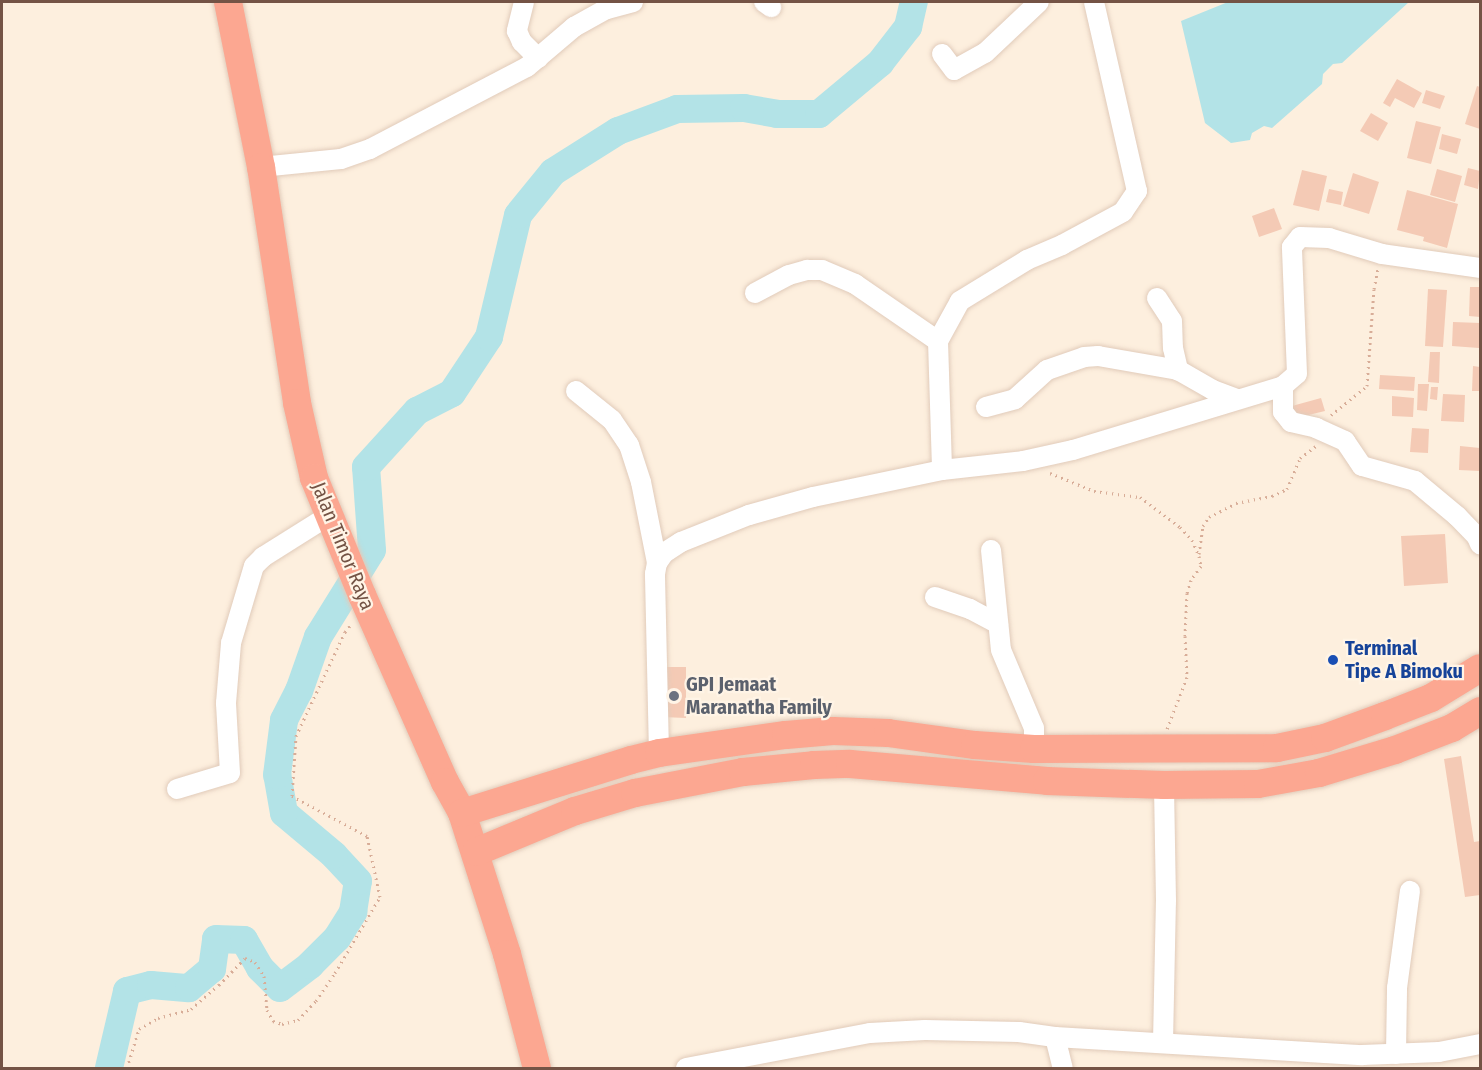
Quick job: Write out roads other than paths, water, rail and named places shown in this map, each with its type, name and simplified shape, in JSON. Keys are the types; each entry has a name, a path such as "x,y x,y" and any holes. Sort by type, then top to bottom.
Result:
{"highway":[{"name":"Jalan Timor Raya","path":"228,2 261,167 297,404 314,478 364,601 445,782 462,813 476,852 537,1068"},
{"path":"462,813 598,769 659,753 786,735 833,731 879,733 975,745 1034,749 1159,747 1249,750 1277,748 1325,738 1431,698 1480,668"},
{"path":"476,852 575,811 688,781 743,772 814,765 878,765 1047,781 1164,785 1258,784 1288,780 1339,768 1395,750 1452,728 1480,711"},
{"path":"1385,716 1395,750"},
{"path":"878,765 879,733"}],"street":[{"path":"524,2 517,31 522,42 538,58"},
{"path":"261,167 341,159 370,149 527,67 574,27 607,9 633,2"},
{"path":"942,54 954,70 986,53 1039,2"},
{"path":"942,470 938,341 960,301 1027,260 1062,245 1123,212 1137,191 1094,2"},
{"path":"657,563 664,554 681,542 749,515 823,495 942,470 1023,461 1073,450 1283,386 1297,374 1292,247 1300,237 1329,238 1382,254 1480,268"},
{"path":"755,293 789,275 807,270 822,270 855,284 938,341"},
{"path":"1157,298 1172,321 1173,348 1178,370"},
{"path":"986,407 1015,399 1047,370 1084,357 1098,356 1178,370 1203,386 1236,399"},
{"path":"1283,386 1283,412 1291,422 1316,428 1345,441 1362,466 1415,481 1458,516 1477,537 1480,544"},
{"path":"576,391 612,420 629,445 641,482 657,563 655,663 659,753"},
{"path":"177,789 230,773 226,703 231,643 254,566 263,557 328,516"},
{"path":"991,550 1001,651 1034,728 1034,749"},
{"path":"935,597 970,609 998,624"},
{"path":"1162,1042 1166,901 1164,785"},
{"path":"1396,1054 1397,988 1410,891"},
{"path":"686,1068 870,1033 960,1030 1162,1042 1363,1062 1396,1054 1439,1052 1480,1044"},
{"path":"1055,1037 1063,1068"}],"water":[{"path":"1228,2 1409,2 1342,63 1333,64 1323,74 1322,84 1272,128 1264,126 1252,133 1250,140 1231,143 1205,123 1181,21"}],"waterway":[{"path":"109,1068 127,991 151,985 189,988 212,969 216,939 244,940 260,968 280,988 310,965 337,938 353,912 358,881 334,855 284,813 277,775 284,720 299,691 318,637 372,550 366,467 417,411 452,393 489,337 518,215 553,172 618,131 677,109 744,108 777,114 819,114 880,63 908,27 914,2"}],"place":[{"name":"Terminal Tipe A Bimoku","path":"1333,660"},
{"name":"GPI Jemaat Maranatha Family","path":"674,696"}]}
